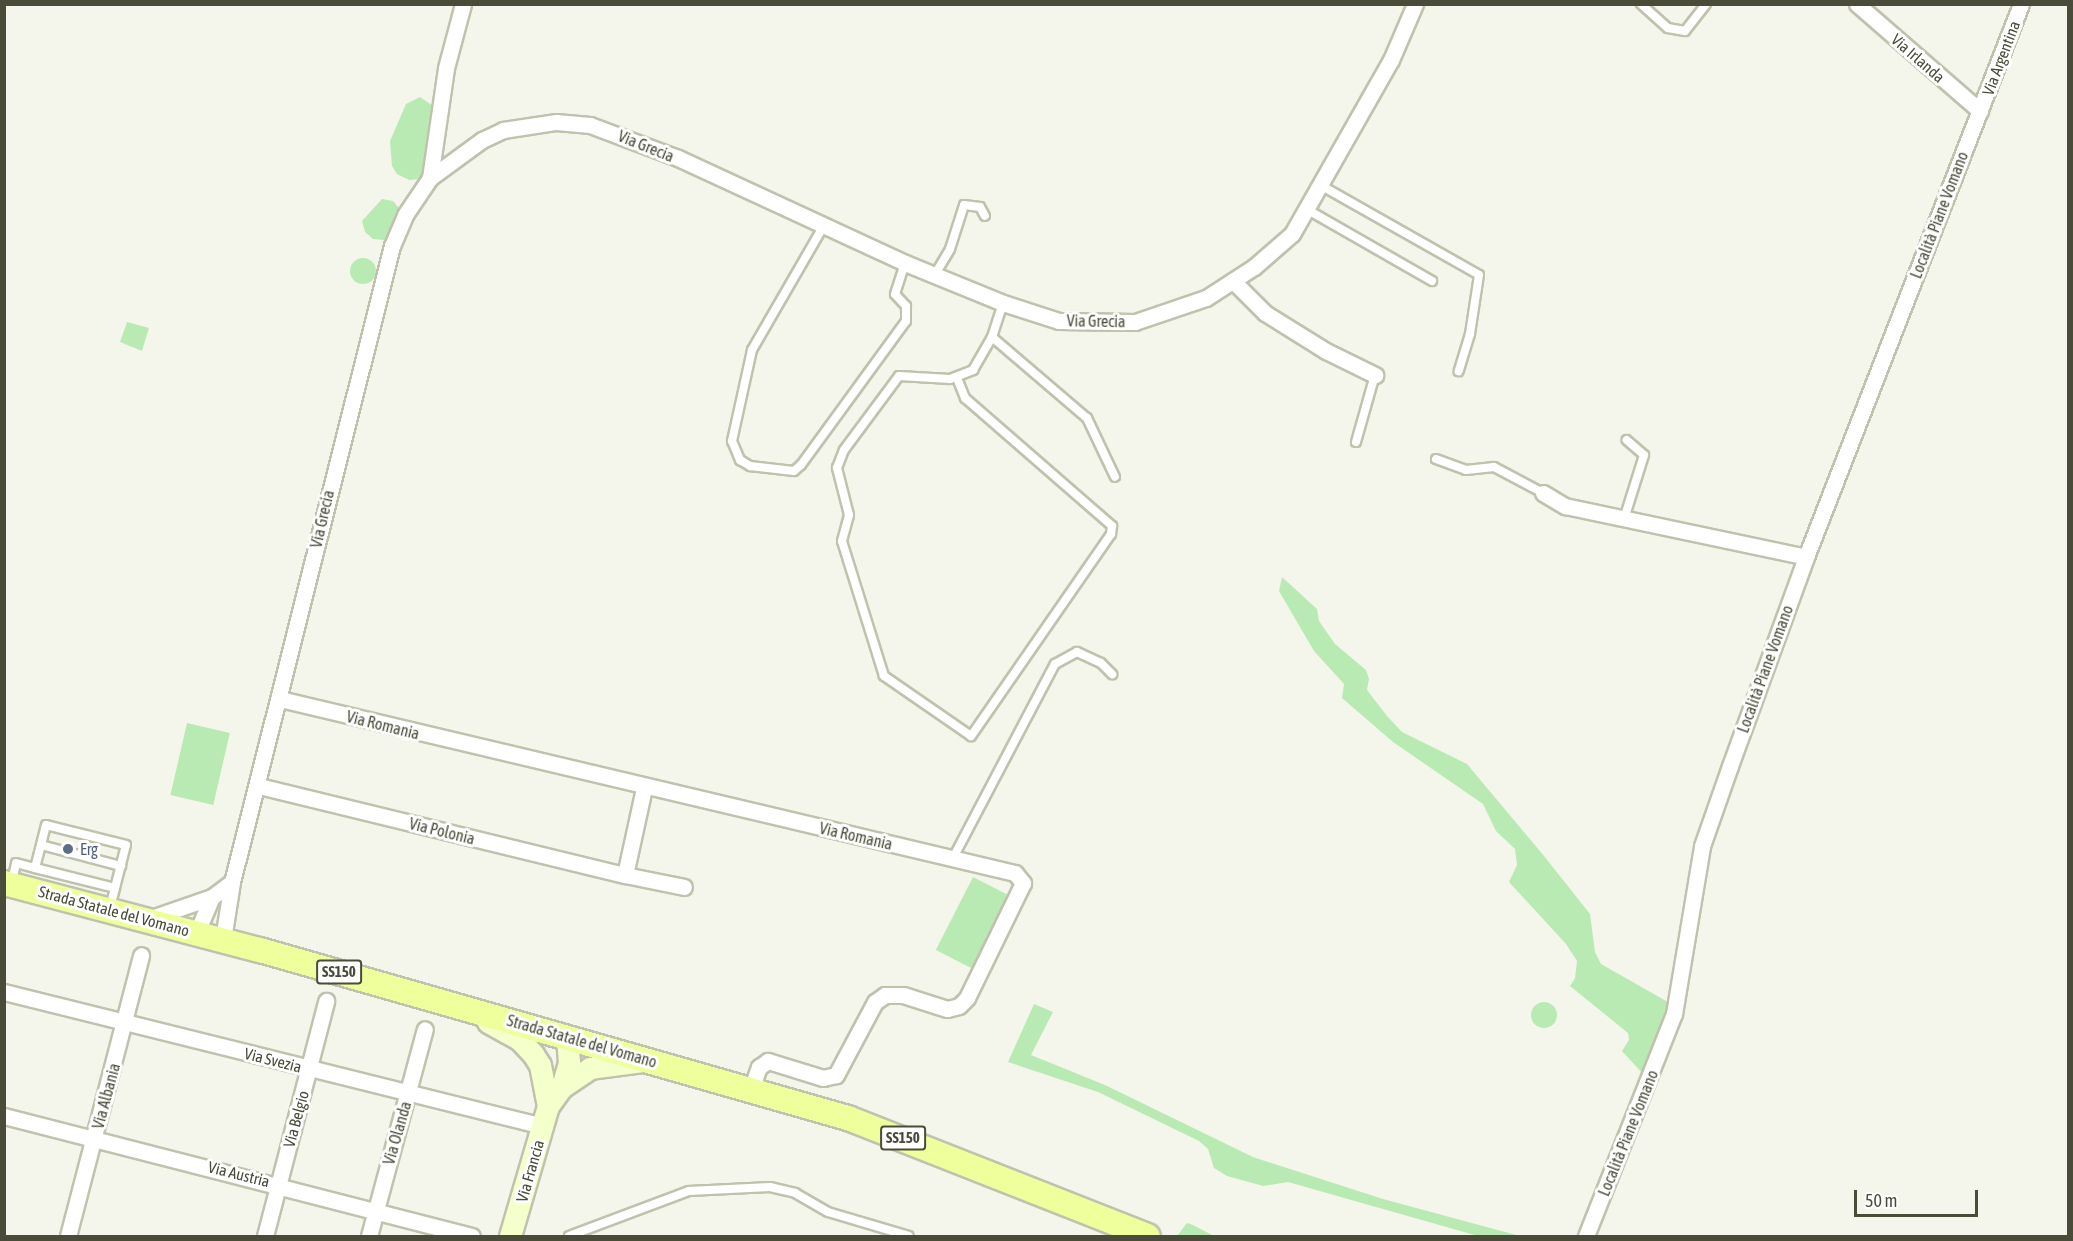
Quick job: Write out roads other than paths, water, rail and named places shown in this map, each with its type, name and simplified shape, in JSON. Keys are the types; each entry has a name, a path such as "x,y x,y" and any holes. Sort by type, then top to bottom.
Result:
{"main road":[{"name":"Strada Statale del Vomano","path":"8,883 112,898 148,919 750,1089 892,1134 1148,1236"},
{"path":"455,1005 519,1040 533,1054 553,1083"},
{"name":"Via Francia","path":"510,1236 548,1106 553,1083 553,1054 567,1037"},
{"name":"Via Francia","path":"553,1083 590,1068 651,1060"}],"street":[{"path":"430,178 446,68 463,4"},
{"name":"Via Grecia","path":"223,939 232,882 260,786 348,411 392,246 405,215 430,178 482,140 503,130 556,123 590,125 678,158 823,227 934,276 1003,303 1059,321 1135,322 1196,302 1233,281 1277,248 1308,210 1322,186 1391,60 1415,4"},
{"name":"Via Irlanda","path":"1857,4 1980,111"},
{"name":"Via Argentina","path":"1980,111 2021,4"},
{"name":"Località Piane Vomano","path":"1586,1236 1674,1014 1702,846 1806,557 1980,111"},
{"path":"1233,281 1265,314 1326,351 1375,375"},
{"path":"1543,493 1565,506 1806,557"},
{"name":"Via Romania","path":"280,699 644,788 1015,873 1023,883 967,998 959,1006 946,1009 903,995 885,995 875,1002 836,1076 823,1078 768,1061 759,1067 750,1089"},
{"name":"Via Polonia","path":"260,786 684,887"},
{"path":"626,875 644,788"},
{"path":"148,919 212,897 232,882"},
{"path":"197,932 212,897"},
{"name":"Via Albania","path":"68,1236 141,955"},
{"name":"Via Svezia","path":"4,992 543,1126"},
{"name":"Via Belgio","path":"265,1236 326,1001"},
{"name":"Via Olanda","path":"369,1236 425,1029"},
{"name":"Via Austria","path":"4,1116 279,1184 472,1236"}],"lane":[{"path":"1641,4 1668,28 1685,31 1707,4"},
{"path":"1322,186 1479,275 1470,315 1470,334 1459,371"},
{"path":"934,276 950,249 964,205 970,203 980,207 985,216"},
{"path":"1308,210 1432,281"},
{"path":"823,227 752,350 732,441 740,460 750,466 794,471 801,465 906,321 906,306 895,294 905,263"},
{"path":"957,378 965,398 1112,526 1111,534 971,736 884,676 842,541 849,514 837,468 844,450 894,379 906,374 957,378 973,370 992,337 1003,303"},
{"path":"992,337 1087,418 1115,477"},
{"path":"1356,442 1375,375"},
{"path":"1624,519 1644,455 1627,440"},
{"path":"1436,459 1466,470 1486,465 1494,467 1543,493"},
{"path":"954,858 1055,664 1077,652 1101,663 1112,674"},
{"path":"8,883 16,863 35,868 112,898 126,845 46,825 35,868"},
{"path":"40,845 121,866"},
{"path":"569,1236 689,1191 770,1187 795,1193 828,1212 909,1236"}],"place":[{"name":"Erg","path":"68,849"}]}
